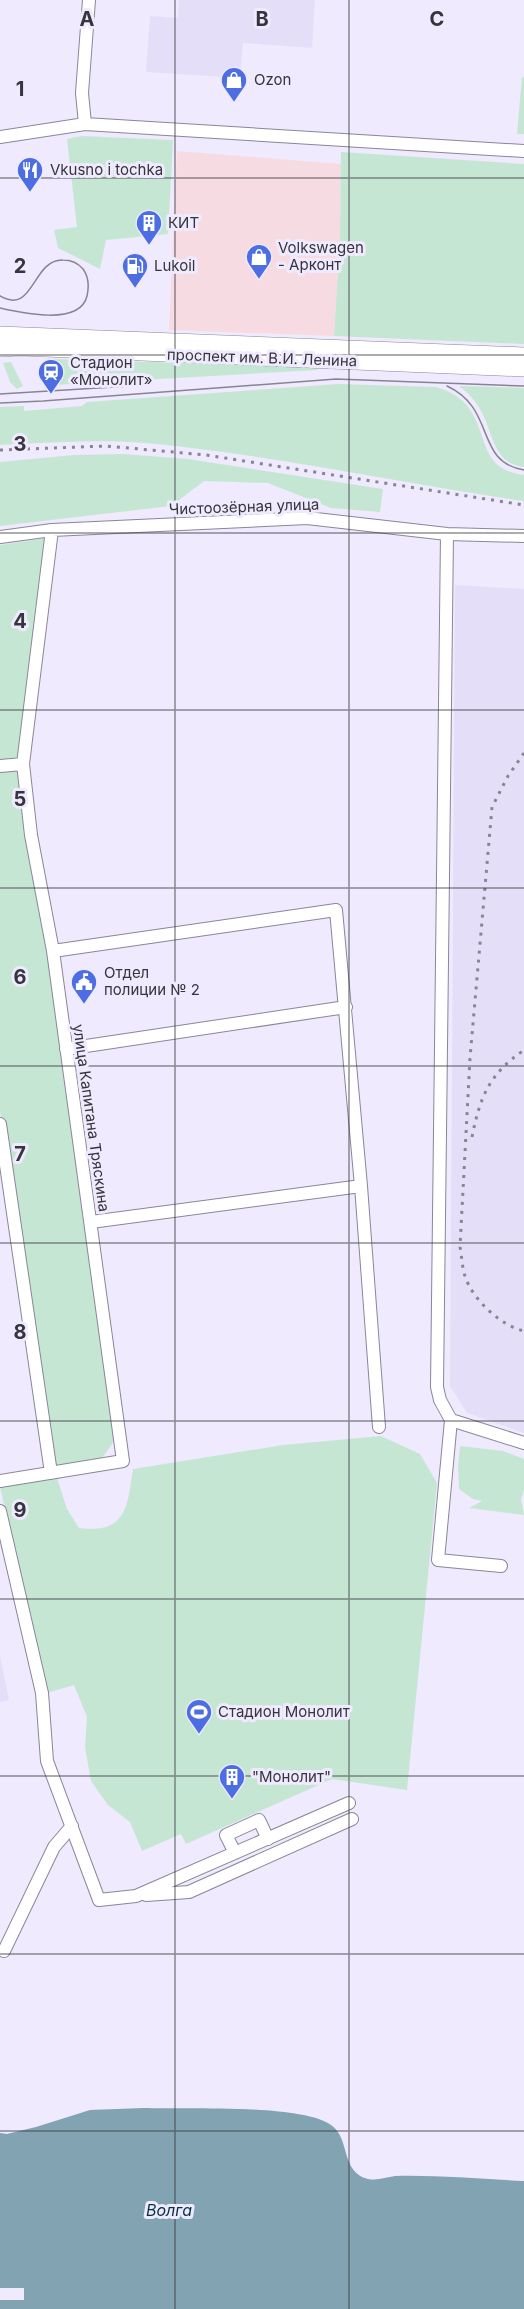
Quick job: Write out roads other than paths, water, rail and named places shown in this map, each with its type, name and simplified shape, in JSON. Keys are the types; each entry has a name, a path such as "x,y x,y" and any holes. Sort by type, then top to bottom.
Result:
{"main road":[{"name":"проспект им. В.И. Ленина","path":"0,334 524,355"},
{"name":"проспект им. В.И. Ленина","path":"0,349 524,369"}],"street":[{"path":"85,124 82,93 89,0"},
{"path":"0,138 85,124 524,151"},
{"name":"Чистоозёрная улица","path":"0,537 52,530 307,518 447,534 524,536"},
{"name":"улица Капитана Тряскина","path":"51,1473 123,1461 53,951 31,835 23,764 52,530"},
{"path":"447,534 437,1387 440,1400 451,1420 438,1560 501,1566"},
{"path":"0,766 23,764"},
{"path":"53,951 336,910 361,1185 379,1427"},
{"path":"66,1048 346,1007"},
{"path":"0,1124 51,1473 0,1481"},
{"path":"91,1222 361,1185"},
{"path":"451,1420 524,1443"},
{"path":"0,1511 42,1693 47,1761 99,1900 189,1892 352,1819"},
{"path":"136,1896 349,1803"},
{"path":"235,1853 226,1835 259,1820 268,1839"},
{"path":"4,1951 54,1847 72,1826"},
{"path":"243,1828 252,1846"},
{"path":"182,1876 189,1892"}],"water":[{"name":"Волга","path":"242,2109 316,2118 331,2125 337,2131 353,2170 368,2179 411,2176 524,2181 524,2309 0,2309 0,2300 24,2300 24,2288 0,2288 0,2133 7,2134 36,2127 90,2110"}],"tram line":[{"path":"0,296 11,300 20,299 45,268 53,262 63,260 79,265 87,279 87,296 82,305 74,311 49,315 0,308"},
{"path":"0,403 336,379 524,386"},
{"path":"0,394 147,385"},
{"path":"447,386 463,396 473,408 498,457 508,465 524,470"}],"railway":[{"path":"0,450 106,446 206,455 524,505"},
{"path":"524,753 508,776 492,807 470,1058 460,1247 465,1276 474,1294 488,1310 506,1324 524,1331"},
{"path":"472,1137 488,1088 502,1068 524,1050"}],"place":[{"name":"Ozon","path":"234,103"},
{"name":"Vkusno i tochka","path":"30,193"},
{"name":"КИТ","path":"149,246"},
{"name":"Volkswagen - Арконт","path":"259,280"},
{"name":"Lukoil","path":"135,289"},
{"name":"Стадион «Монолит»","path":"51,395"},
{"name":"Отдел полиции № 2","path":"84,1005"},
{"name":"Стадион Монолит","path":"199,1735"},
{"name":"\"Монолит\"","path":"232,1800"}]}
